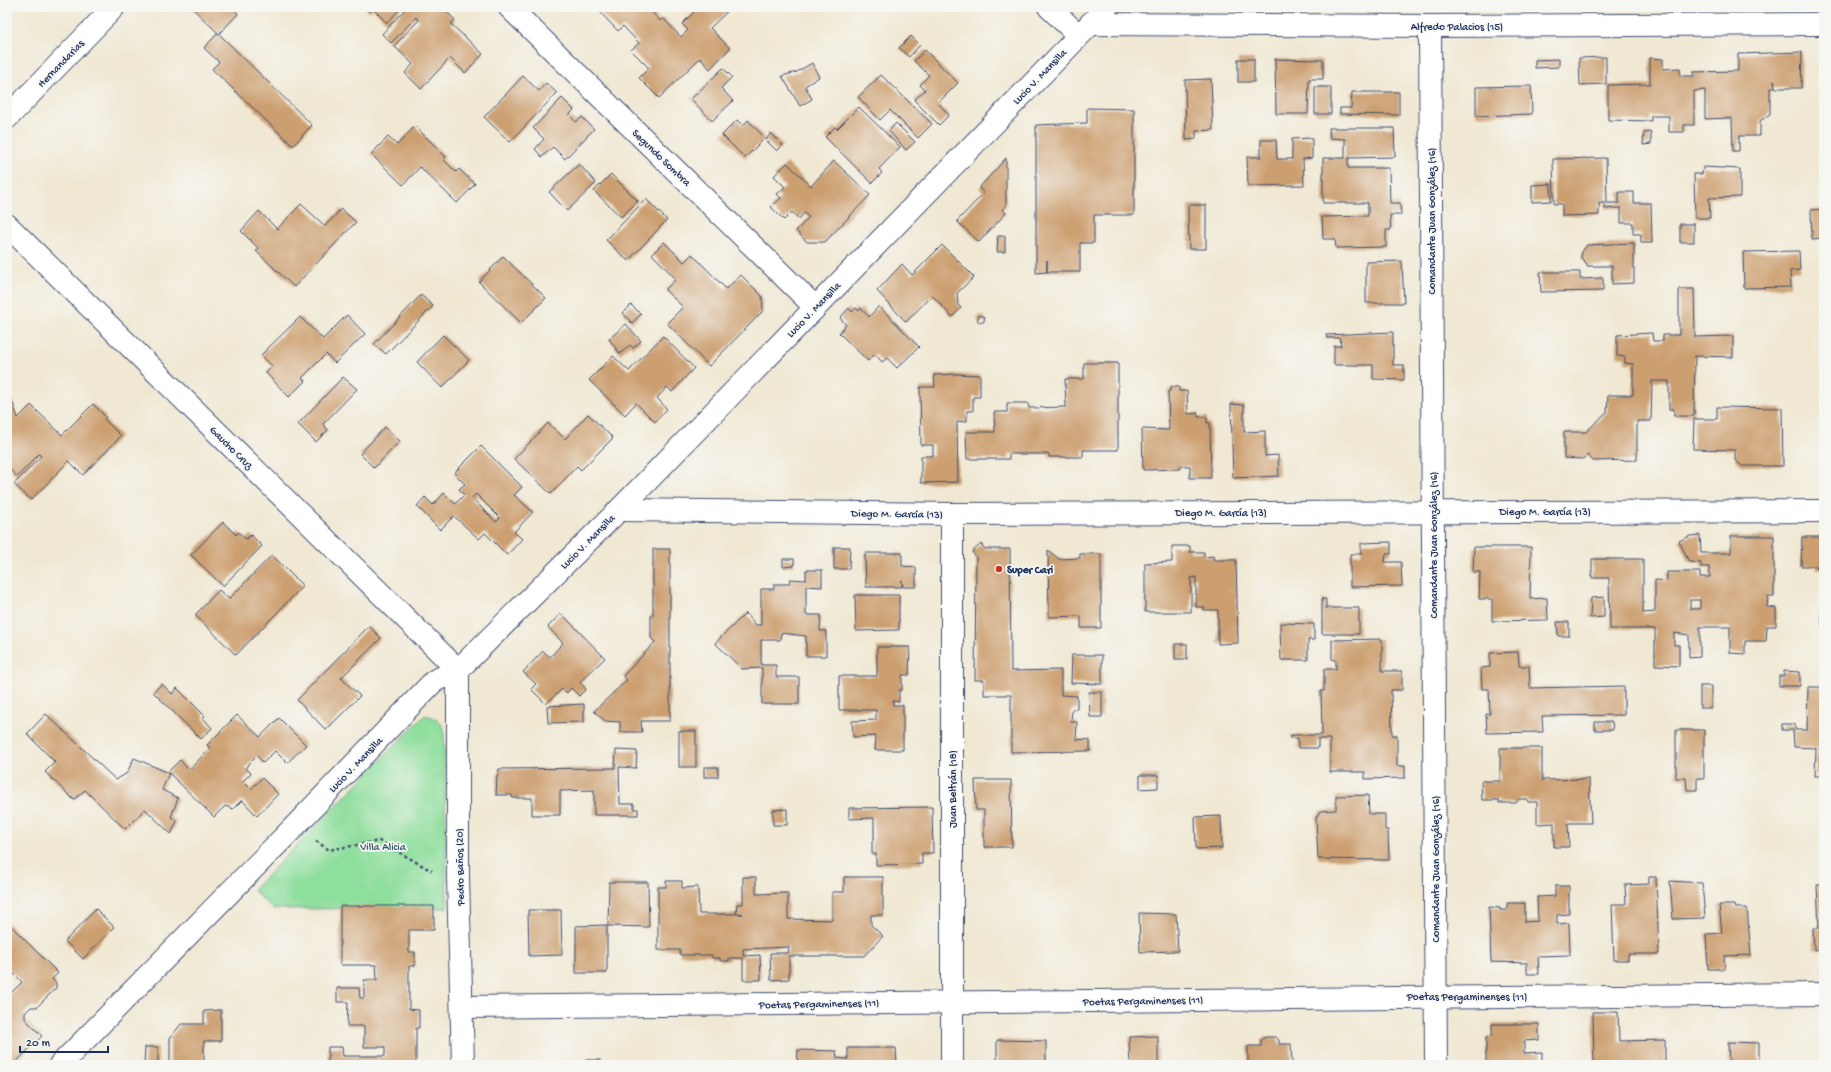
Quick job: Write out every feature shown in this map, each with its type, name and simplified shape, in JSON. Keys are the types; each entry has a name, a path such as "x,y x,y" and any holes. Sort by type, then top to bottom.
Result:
{"street":[{"name":"Hernandarias","path":"7,118 114,7"},
{"name":"Segundo Sombra","path":"509,7 815,307"},
{"path":"1049,7 1084,30"},
{"name":"Lucio V. Mansilla","path":"60,1065 294,827 434,681 458,670 619,510 1107,7"},
{"name":"Alfredo Palacios (15)","path":"1084,30 1824,24"},
{"name":"Comandante Juan González (16)","path":"1430,26 1436,1065"},
{"name":"Gaucho Cruz","path":"7,225 458,670"},
{"name":"Diego M. García (13)","path":"619,510 952,514 1824,511"},
{"name":"Juan Beltrán (18)","path":"952,514 952,1065"},
{"name":"Pedro Baños (20)","path":"458,670 458,877 463,1065"},
{"name":"Poetas Pergaminenses (11)","path":"462,1007 1436,996 1824,994"}],"path":[{"path":"329,850 379,841 432,871"}],"green space":[{"name":"Villa Alicia","path":"424,716 430,716 436,719 444,729 447,908 273,909 253,890"}],"building":[{"path":"191,7 239,7 235,10 238,14 219,34 312,125 293,146 212,69 219,62 204,48 218,33"},
{"path":"364,7 402,7 387,23 373,9 369,12"},
{"path":"407,7 442,7 455,20 451,24 483,54 465,73 450,58 421,89 405,73 413,64 394,46 419,20 416,17 391,43 382,34"},
{"path":"647,7 660,21 663,18 681,37 688,30 682,24 694,12 689,7 732,7 710,28 730,48 710,69 700,58 659,98 639,78 649,68 631,50 639,43 623,26 618,31 596,8"},
{"path":"911,36 920,45 909,57 899,48"},
{"path":"925,50 958,83 938,103 949,115 939,125 914,100 925,90 920,85 929,75 914,61"},
{"path":"1802,52 1801,88 1770,88 1770,114 1760,121 1760,136 1739,136 1739,151 1733,151 1732,118 1705,119 1705,90 1694,91 1694,125 1684,125 1684,132 1669,132 1669,116 1651,116 1651,121 1608,120 1608,85 1650,84 1650,58 1663,59 1663,69 1680,68 1680,76 1694,76 1693,72 1738,71 1738,54"},
{"path":"1606,57 1606,84 1580,85 1579,58"},
{"path":"1238,59 1254,59 1254,82 1238,82"},
{"path":"1275,59 1323,60 1323,79 1309,79 1308,114 1276,114"},
{"path":"1559,59 1559,67 1535,68 1535,60"},
{"path":"812,63 819,77 805,86 812,99 800,106 782,76 797,72"},
{"path":"723,68 732,77 721,88 733,101 712,121 691,99"},
{"path":"881,75 932,124 918,138 890,110 880,120 858,97"},
{"path":"523,76 539,91 546,83 557,93 510,142 484,117"},
{"path":"1211,79 1213,130 1196,131 1196,139 1186,140 1185,80"},
{"path":"1531,86 1532,114 1476,116 1476,87"},
{"path":"1315,87 1331,87 1331,114 1315,114"},
{"path":"1352,92 1399,92 1399,115 1340,114 1340,108 1351,108"},
{"path":"562,98 574,110 569,115 576,122 582,117 594,129 565,159 553,147 542,157 535,149 544,139 533,128"},
{"path":"859,107 900,147 879,169 882,173 872,183 825,137 835,127 837,129"},
{"path":"1087,108 1134,109 1134,215 1094,215 1094,243 1080,243 1080,272 1036,273 1036,125 1087,123"},
{"path":"737,120 743,126 748,120 765,138 745,158 722,135"},
{"path":"896,123 915,142 906,150 889,131"},
{"path":"415,126 446,157 443,159 456,172 459,169 475,184 457,203 420,167 403,185 371,154 388,137 397,145"},
{"path":"1329,128 1394,128 1395,157 1348,158 1348,168 1389,168 1390,203 1400,203 1401,215 1390,215 1391,230 1386,230 1386,247 1336,248 1335,239 1323,239 1322,217 1368,216 1368,203 1323,203 1323,158 1345,158 1345,139 1330,138"},
{"path":"1651,132 1651,144 1643,145 1644,133"},
{"path":"771,133 783,145 777,151 766,140"},
{"path":"1312,138 1312,158 1303,159 1304,185 1248,186 1247,157 1261,157 1261,140 1276,140 1277,159 1292,159 1292,139"},
{"path":"1006,158 1006,206 1002,210 1006,213 979,242 957,221 984,193 979,188"},
{"path":"1606,158 1607,203 1619,203 1619,192 1634,192 1634,203 1651,203 1652,243 1641,243 1641,234 1633,234 1633,223 1621,223 1621,208 1605,209 1605,203 1599,203 1599,215 1562,216 1562,204 1554,204 1553,159"},
{"path":"834,161 870,195 825,242 807,242 796,231 809,217 804,213 799,219 792,212 784,220 771,207 781,198 777,194 785,187 774,176 787,163 811,186"},
{"path":"579,164 596,183 567,211 549,192"},
{"path":"1703,167 1740,169 1740,197 1709,198 1710,218 1695,218 1694,174 1702,174"},
{"path":"611,174 638,201 621,217 594,191"},
{"path":"1551,184 1551,201 1532,202 1532,185"},
{"path":"646,199 667,220 628,261 606,240"},
{"path":"301,204 325,226 341,209 356,222 294,287 256,251 259,249 241,231 259,211 277,229"},
{"path":"1188,205 1206,205 1206,249 1189,249"},
{"path":"1824,209 1824,238 1812,239 1811,210"},
{"path":"1680,224 1694,224 1694,242 1680,242"},
{"path":"998,236 1005,236 1005,252 997,252"},
{"path":"664,242 684,262 692,254 726,289 741,275 762,296 763,311 709,366 667,323 683,307 665,290 676,279 652,254"},
{"path":"1634,243 1634,283 1612,284 1612,266 1587,266 1581,258 1582,252 1587,245"},
{"path":"942,245 974,277 957,293 958,305 961,308 952,317 932,295 906,322 877,291 902,264 912,275"},
{"path":"1799,251 1800,270 1790,271 1791,287 1744,288 1743,252"},
{"path":"503,256 546,298 521,323 479,282"},
{"path":"1402,261 1404,303 1366,303 1366,262"},
{"path":"1540,272 1580,272 1580,279 1603,278 1603,291 1541,292"},
{"path":"1679,289 1694,289 1695,337 1733,336 1733,357 1695,356 1694,416 1674,416 1674,409 1669,409 1669,381 1652,381 1651,421 1637,421 1637,460 1593,461 1588,455 1583,459 1564,458 1564,432 1586,432 1607,412 1608,395 1633,395 1633,364 1625,363 1625,357 1617,356 1617,335 1652,333 1653,341 1663,341 1663,335 1679,335"},
{"path":"421,295 433,306 386,354 374,344"},
{"path":"631,305 641,314 632,323 623,313"},
{"path":"879,306 919,347 897,368 887,358 882,362 875,354 868,361 839,333 846,325 840,318 849,308 852,312 856,308 859,311 861,308 869,317"},
{"path":"347,315 365,334 335,363 326,354 302,378 305,381 289,397 266,373 272,366 261,355 300,317 323,339"},
{"path":"981,316 984,319 981,322 978,319"},
{"path":"626,324 641,341 633,348 630,345 620,354 609,339"},
{"path":"1393,332 1393,365 1404,365 1404,380 1373,379 1373,365 1334,365 1334,346 1341,346 1340,338 1327,338 1326,335"},
{"path":"443,335 469,360 442,388 417,362"},
{"path":"663,336 694,368 672,392 667,387 657,398 667,409 655,422 636,403 625,415 589,380 613,356 629,371"},
{"path":"1084,363 1118,363 1118,450 1083,450 1083,457 1049,457 1049,454 1009,454 1009,459 967,459 966,432 995,432 994,412 1007,412 1007,403 1028,403 1029,408 1066,407 1065,379 1084,379"},
{"path":"934,375 980,375 980,397 973,397 973,411 967,411 967,421 957,422 958,482 921,483 921,456 933,456 933,445 921,445 920,387 935,387"},
{"path":"343,377 357,389 323,424 328,430 316,442 298,424"},
{"path":"1171,387 1179,387 1179,391 1187,391 1188,414 1198,413 1198,417 1207,417 1207,423 1210,423 1211,478 1190,478 1190,466 1180,466 1180,469 1143,470 1142,429 1169,430 1168,391 1170,391"},
{"path":"11,398 18,418 31,405 62,435 93,404 106,417 104,419 121,436 83,475 69,461 31,500 14,484 41,456 39,454 17,477 7,466 7,399"},
{"path":"1231,404 1244,405 1244,432 1265,431 1265,456 1278,455 1279,476 1233,478"},
{"path":"1717,407 1782,408 1783,466 1742,466 1735,460 1735,450 1693,449 1694,419 1717,419"},
{"path":"588,414 613,438 581,470 577,466 551,494 514,459 548,423 565,439"},
{"path":"385,427 400,441 374,468 360,454"},
{"path":"481,446 522,487 514,495 533,512 514,532 522,539 507,555 485,533 479,539 454,516 440,530 417,506 425,497 433,505 444,493 455,504 464,495 459,489 465,484 454,473","holes":["476,494 500,518 496,522 472,498"]},
{"path":"223,522 236,535 238,532 246,539 251,535 262,546 223,586 191,555"},
{"path":"1700,535 1701,553 1731,553 1731,536 1774,536 1774,596 1768,596 1767,607 1776,608 1776,626 1767,626 1766,641 1745,641 1745,654 1730,653 1730,627 1700,627 1700,657 1689,658 1689,635 1674,633 1674,645 1679,645 1679,666 1655,665 1655,629 1610,629 1609,578 1592,578 1592,559 1643,559 1643,613 1655,612 1655,580 1667,581 1667,572 1700,572 1700,577 1710,577 1709,567 1701,567 1701,563 1689,562 1679,541 1690,536","holes":["1690,600 1700,600 1700,609 1690,609"]},
{"path":"1802,537 1824,537 1824,568 1816,569 1817,566 1801,566"},
{"path":"1391,542 1391,554 1386,554 1385,562 1401,562 1402,586 1350,587 1350,554 1361,554 1361,543"},
{"path":"981,544 985,549 1010,549 1011,671 1061,670 1061,695 1077,696 1077,709 1072,709 1071,722 1077,722 1076,739 1090,740 1090,751 1011,752 1011,695 984,695 984,680 975,680 976,557 972,552"},
{"path":"1172,546 1190,546 1190,552 1204,552 1204,557 1213,556 1214,560 1236,560 1238,643 1218,644 1218,610 1204,610 1204,607 1196,607 1196,577 1191,578 1191,612 1145,612 1145,563 1172,562"},
{"path":"834,547 850,547 849,569 834,569"},
{"path":"1474,547 1531,547 1530,599 1547,598 1548,620 1492,621 1492,599 1479,599 1480,572 1473,572"},
{"path":"653,549 670,549 670,721 641,721 642,732 620,732 620,722 605,721 594,711 627,680 623,676 655,642 651,638 651,614 653,615"},
{"path":"1048,550 1059,559 1080,558 1080,554 1101,554 1101,628 1081,628 1081,616 1049,617"},
{"path":"865,553 902,553 902,566 916,567 916,587 903,587 902,580 902,587 866,587"},
{"path":"272,555 303,586 236,655 195,615 219,590 229,599"},
{"path":"783,559 794,559 794,566 783,567"},
{"path":"806,570 822,570 822,587 806,586 806,615 821,615 820,631 826,631 826,656 806,656 806,636 781,633 780,640 761,640 761,665 776,665 776,677 799,677 799,704 762,704 762,668 742,669 715,643 746,613 756,625 761,625 761,589 774,589 774,584 789,584 790,579 806,580"},
{"path":"855,595 899,595 899,630 856,631"},
{"path":"1604,597 1604,617 1590,618 1591,598"},
{"path":"1322,599 1326,599 1326,608 1359,608 1359,634 1322,634"},
{"path":"1821,610 1824,610 1824,626 1822,626"},
{"path":"561,613 605,658 580,682 586,689 579,696 571,688 567,693 562,689 546,704 531,689 536,684 523,672 543,651 550,657 563,643 548,627"},
{"path":"1557,622 1569,622 1569,636 1558,636"},
{"path":"1280,623 1314,624 1314,640 1308,640 1308,660 1281,660"},
{"path":"369,626 381,638 341,678 360,696 326,730 297,700"},
{"path":"1382,639 1382,671 1402,671 1402,690 1391,690 1392,735 1397,735 1397,766 1405,766 1405,778 1365,779 1365,772 1330,772 1330,739 1318,739 1318,748 1298,748 1298,738 1291,738 1291,735 1322,735 1321,691 1324,691 1324,669 1336,669 1336,661 1332,659 1332,640"},
{"path":"1175,644 1187,644 1187,659 1175,659"},
{"path":"877,647 910,647 909,675 902,675 902,690 899,690 899,702 893,701 893,705 903,705 903,750 875,750 876,736 853,737 852,721 876,720 876,710 839,710 839,676 877,676"},
{"path":"1518,652 1519,666 1529,666 1530,688 1624,686 1624,715 1542,716 1543,732 1487,733 1486,714 1490,714 1489,689 1482,689 1481,668 1490,667 1490,653"},
{"path":"1072,655 1102,655 1102,684 1071,683"},
{"path":"1784,671 1800,672 1800,686 1779,686 1779,676 1784,676"},
{"path":"162,684 172,694 177,688 205,716 203,718 212,728 201,739 153,692"},
{"path":"1700,686 1711,686 1711,708 1700,708"},
{"path":"1808,687 1824,687 1824,776 1815,776 1816,748 1794,747 1793,730 1782,730 1782,724 1795,724 1795,730 1807,730"},
{"path":"1089,692 1102,692 1102,717 1090,717"},
{"path":"584,704 584,722 548,723 547,706"},
{"path":"46,714 116,780 127,773 134,758 169,773 162,790 178,798 171,817 177,821 171,834 145,809 125,829 85,790 74,800 45,772 55,762 27,734"},
{"path":"237,715 260,737 279,718 306,745 287,763 275,751 263,763 257,756 245,768 251,773 243,781 251,789 262,778 278,794 257,816 242,800 233,809 225,806 214,817 168,772 180,760 189,770 210,748 207,745"},
{"path":"1595,722 1612,722 1613,730 1595,730"},
{"path":"1676,730 1704,730 1704,778 1697,778 1697,790 1687,790 1686,778 1676,778"},
{"path":"679,731 696,731 696,767 679,767"},
{"path":"1500,748 1542,748 1542,780 1589,779 1591,823 1568,823 1569,847 1554,847 1554,823 1537,824 1537,802 1528,802 1527,799 1519,799 1516,803 1499,803 1499,800 1482,800 1481,781 1500,781"},
{"path":"616,750 637,751 636,768 619,767 620,804 634,804 634,809 638,809 638,815 594,815 594,790 560,791 560,815 532,815 532,798 512,798 512,795 496,795 497,775 499,769 615,768"},
{"path":"704,767 718,767 718,777 704,777"},
{"path":"1140,775 1158,775 1158,788 1140,789"},
{"path":"975,780 1011,780 1012,847 984,847 984,810 976,810"},
{"path":"1368,795 1369,814 1385,814 1385,830 1388,830 1389,860 1318,859 1316,818 1320,811 1336,810 1336,796"},
{"path":"932,807 933,853 922,853 922,864 876,865 876,854 872,854 874,818 849,819 849,808"},
{"path":"787,809 787,825 773,825 773,810"},
{"path":"1221,816 1222,848 1196,849 1195,817"},
{"path":"743,877 756,877 756,894 788,893 788,919 832,920 832,892 844,892 844,877 883,877 883,915 871,915 871,925 883,936 864,956 789,956 789,979 771,980 770,953 788,953 789,947 743,949 743,956 760,955 761,980 743,980 743,958 729,958 729,961 720,961 720,958 712,958 712,955 680,955 680,950 658,950 658,887 666,887 666,881 682,881 682,888 698,887 699,914 743,914 736,913 737,904 743,904"},
{"path":"1649,877 1656,877 1659,954 1628,954 1628,960 1614,960 1612,904 1626,904 1625,885 1649,884"},
{"path":"1670,881 1702,883 1705,918 1673,919"},
{"path":"609,882 648,882 649,927 608,926"},
{"path":"1817,885 1824,885 1824,949 1814,950 1813,928 1819,928"},
{"path":"1555,886 1569,886 1569,914 1557,915 1557,924 1569,923 1570,955 1538,956 1539,974 1527,974 1527,963 1491,962 1489,907 1507,910 1507,903 1525,903 1525,922 1538,921 1537,897 1555,896"},
{"path":"1719,905 1734,905 1735,908 1747,908 1751,955 1724,956 1725,969 1708,969 1706,934 1722,933"},
{"path":"340,906 434,906 434,930 409,930 409,952 415,952 415,966 409,966 409,1009 419,1010 419,1028 416,1028 416,1065 328,1065 328,1047 342,1047 343,1056 385,1056 385,1047 364,1047 364,1026 347,1026 348,1002 337,1002 337,988 359,988 360,998 364,998 364,980 377,980 376,965 340,965"},
{"path":"96,909 114,927 83,959 65,941"},
{"path":"528,910 561,910 562,955 529,956"},
{"path":"1139,913 1176,914 1178,951 1140,952"},
{"path":"7,922 58,973 52,979 56,983 56,988 37,1007 31,1007 25,1013 25,1019 42,1036 13,1065 7,1065 7,997 22,982 7,967"},
{"path":"607,925 607,973 576,973 576,926"},
{"path":"221,1010 221,1041 204,1041 204,1065 170,1065 170,1038 181,1024 204,1024 204,1011"},
{"path":"1593,1012 1618,1012 1619,1041 1665,1040 1665,1065 1594,1065"},
{"path":"1821,1017 1824,1017 1824,1039 1821,1039"},
{"path":"1492,1024 1539,1024 1539,1040 1524,1041 1524,1053 1542,1052 1542,1065 1486,1065 1486,1037 1492,1036"},
{"path":"1158,1036 1158,1065 1130,1065 1129,1037"},
{"path":"1265,1037 1275,1037 1279,1040 1279,1044 1291,1044 1292,1065 1248,1065 1248,1046 1261,1046 1261,1040"},
{"path":"997,1040 1046,1041 1046,1065 997,1065"},
{"path":"1728,1042 1759,1043 1759,1065 1729,1065"},
{"path":"145,1047 158,1047 158,1065 144,1065"},
{"path":"848,1048 896,1048 897,1065 797,1065 798,1050 836,1051 837,1058 848,1059"},
{"path":"586,1060 600,1060 600,1065 586,1065"}],"place":[{"name":"Super Cari","path":"999,569"}]}
